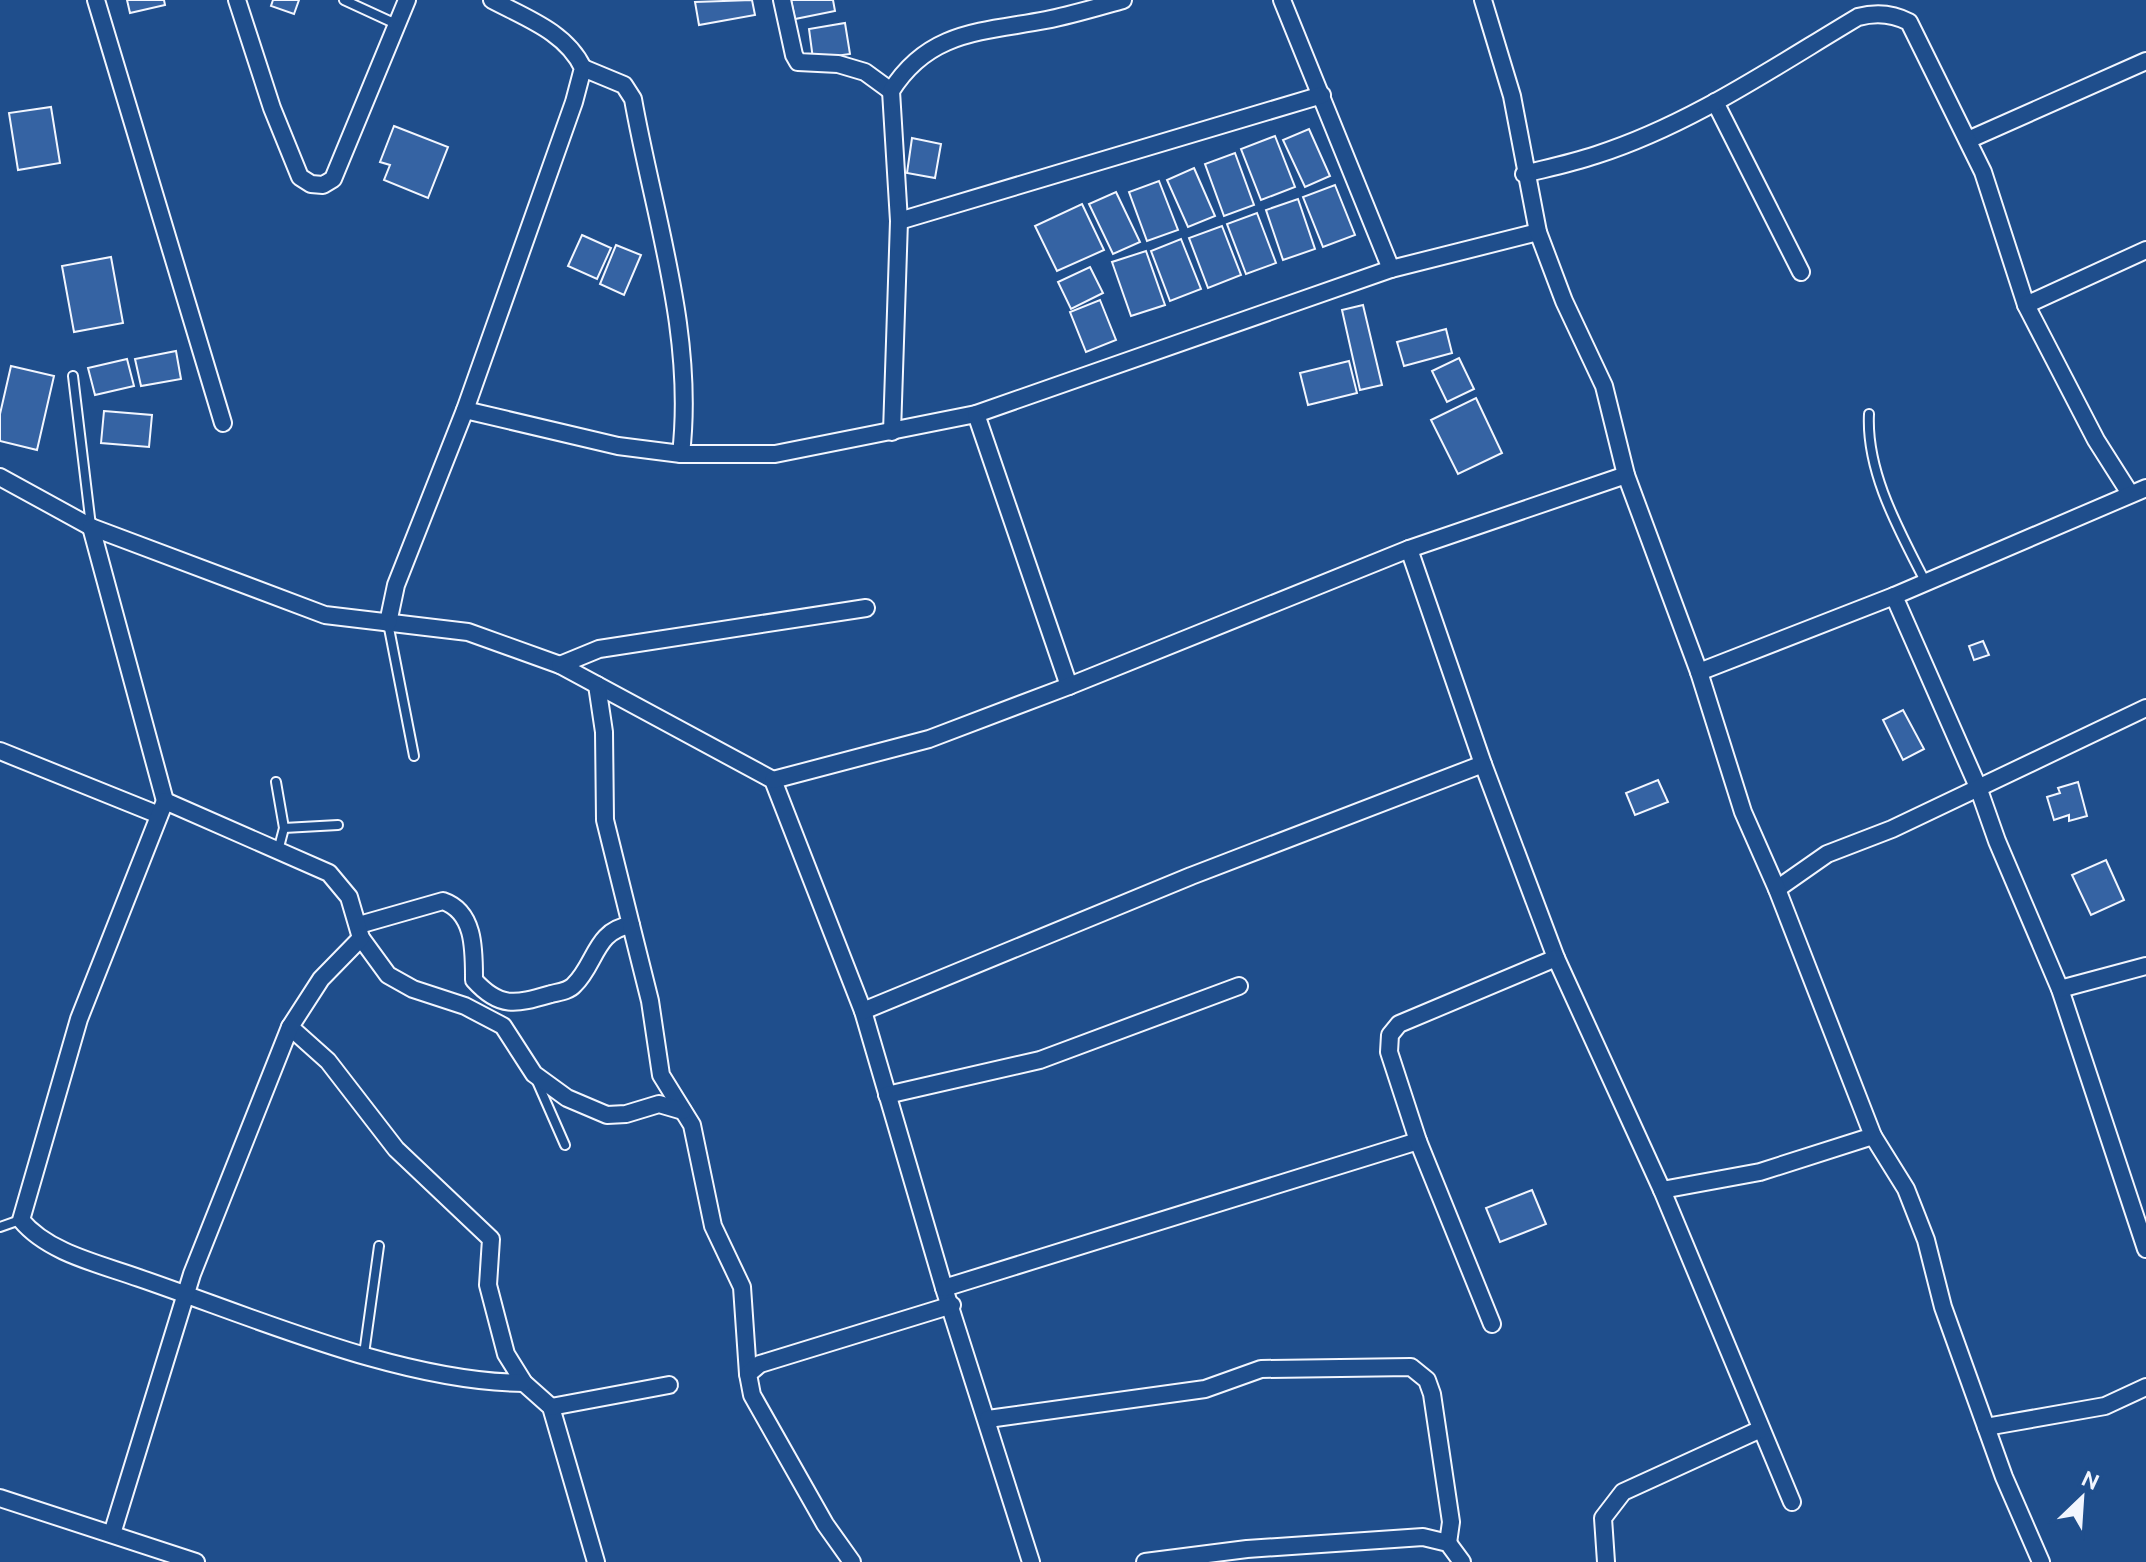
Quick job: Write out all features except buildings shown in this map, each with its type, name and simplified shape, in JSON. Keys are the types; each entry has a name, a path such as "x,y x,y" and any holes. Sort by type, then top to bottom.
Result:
{"street":[{"path":"96,0 223,423"},
{"path":"237,0 272,108 300,177 311,184 323,185 333,179 373,90 407,0"},
{"path":"492,0 556,35 574,50 583,68 624,85 633,99 672,277 686,405 681,454"},
{"path":"782,0 798,62 838,64 865,72 891,91"},
{"path":"892,432 899,221 891,91 901,74 942,43 971,31 1049,20 1123,0"},
{"path":"1282,0 1391,269"},
{"path":"1483,0 1512,96 1524,174 1538,232 1564,301 1604,386 1626,475 1699,672 1743,812 1777,889 1873,1136 1906,1189 1926,1240 1943,1307 1986,1427 2041,1562"},
{"path":"1524,174 1597,155 1715,102 1858,17 1896,15 1909,22 1983,172 2026,305 2096,440 2129,492"},
{"path":"1968,140 2146,61"},
{"path":"388,623 396,585 465,410 574,102 583,68"},
{"path":"899,221 1322,95"},
{"path":"1715,102 1801,272"},
{"path":"465,410 618,446 681,454 775,454 976,414 1391,269 1538,232"},
{"path":"2026,305 2146,250"},
{"path":"976,414 1069,686"},
{"path":"773,780 929,739 1409,549 1626,475"},
{"path":"0,477 91,527 325,615 468,632 560,665 773,780 863,1011 944,1288 952,1305 1031,1562"},
{"path":"1699,672 1894,596 2129,492 2146,488"},
{"path":"91,527 162,808 79,1019 21,1220 31,1232 70,1253 364,1354 465,1380 524,1383"},
{"path":"1409,549 1483,764 1556,958 1662,1190 1792,1502"},
{"path":"1894,596 1978,787 1997,841 2060,989 2146,1249"},
{"path":"560,665 599,649 866,608"},
{"path":"597,685 604,732 605,820 609,849 650,1001 661,1075 692,1125 713,1226 742,1287 752,1395 825,1524 852,1562"},
{"path":"1777,889 1827,854 1892,829 2146,708"},
{"path":"0,751 278,851 329,873 349,897 360,931 388,975 413,989 465,1006 503,1026 534,1074 567,1098 607,1115 626,1114 659,1104 683,1111"},
{"path":"863,1011 1191,876 1483,764"},
{"path":"112,1534 185,1295 290,1027 321,979 360,931 443,901 457,906 466,918 474,955 474,980 489,996 517,1004 572,988 584,973 595,949 615,927 631,925"},
{"path":"1492,1324 1418,1141 1389,1052 1390,1035 1399,1024 1556,958"},
{"path":"2060,989 2146,966"},
{"path":"887,1095 1040,1060 1239,986"},
{"path":"290,1027 328,1061 396,1149 491,1239 488,1285 506,1354 524,1383 551,1407 596,1562"},
{"path":"1662,1190 1760,1172 1873,1136"},
{"path":"944,1288 1418,1141"},
{"path":"748,1374 760,1364 952,1305"},
{"path":"988,1419 1205,1389 1261,1369 1411,1367 1427,1380 1432,1394 1451,1522 1448,1543"},
{"path":"551,1407 669,1385"},
{"path":"1986,1427 2105,1406 2146,1387"},
{"path":"1606,1562 1603,1518 1623,1492 1761,1429"},
{"path":"0,1498 196,1562"},
{"path":"1145,1562 1247,1549 1423,1537 1448,1543 1462,1562"}],"lane":[{"path":"344,0 396,24"},
{"path":"73,376 91,527"},
{"path":"1869,414 1868,443 1876,470 1925,581"},
{"path":"388,623 414,756"},
{"path":"276,782 284,828 278,851"},
{"path":"284,828 338,825"},
{"path":"534,1074 565,1145"},
{"path":"0,1227 21,1220"},
{"path":"364,1354 379,1246"}]}
